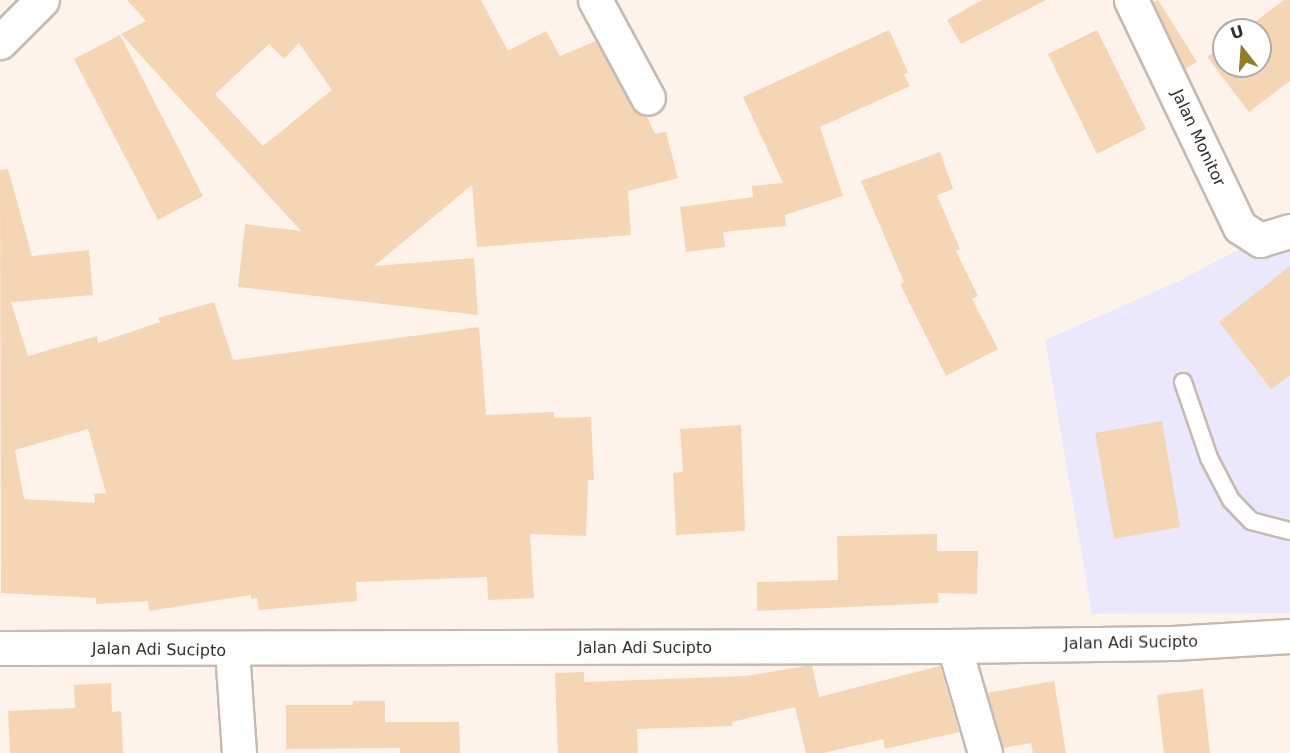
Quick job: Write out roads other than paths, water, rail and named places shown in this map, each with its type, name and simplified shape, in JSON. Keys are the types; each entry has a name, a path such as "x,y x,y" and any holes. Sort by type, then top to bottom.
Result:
{"main road":[{"path":"595,0 648,98"},
{"name":"Jalan Monitor","path":"1131,0 1240,227 1260,240 1290,231"},
{"path":"0,42 27,5"},
{"name":"Jalan Adi Sucipto","path":"0,648 232,650 954,646 1173,643 1290,636"},
{"path":"954,646 985,753"},
{"path":"232,650 239,753"}],"lane":[{"path":"1183,382 1209,458 1232,500 1251,521 1290,531"}]}
